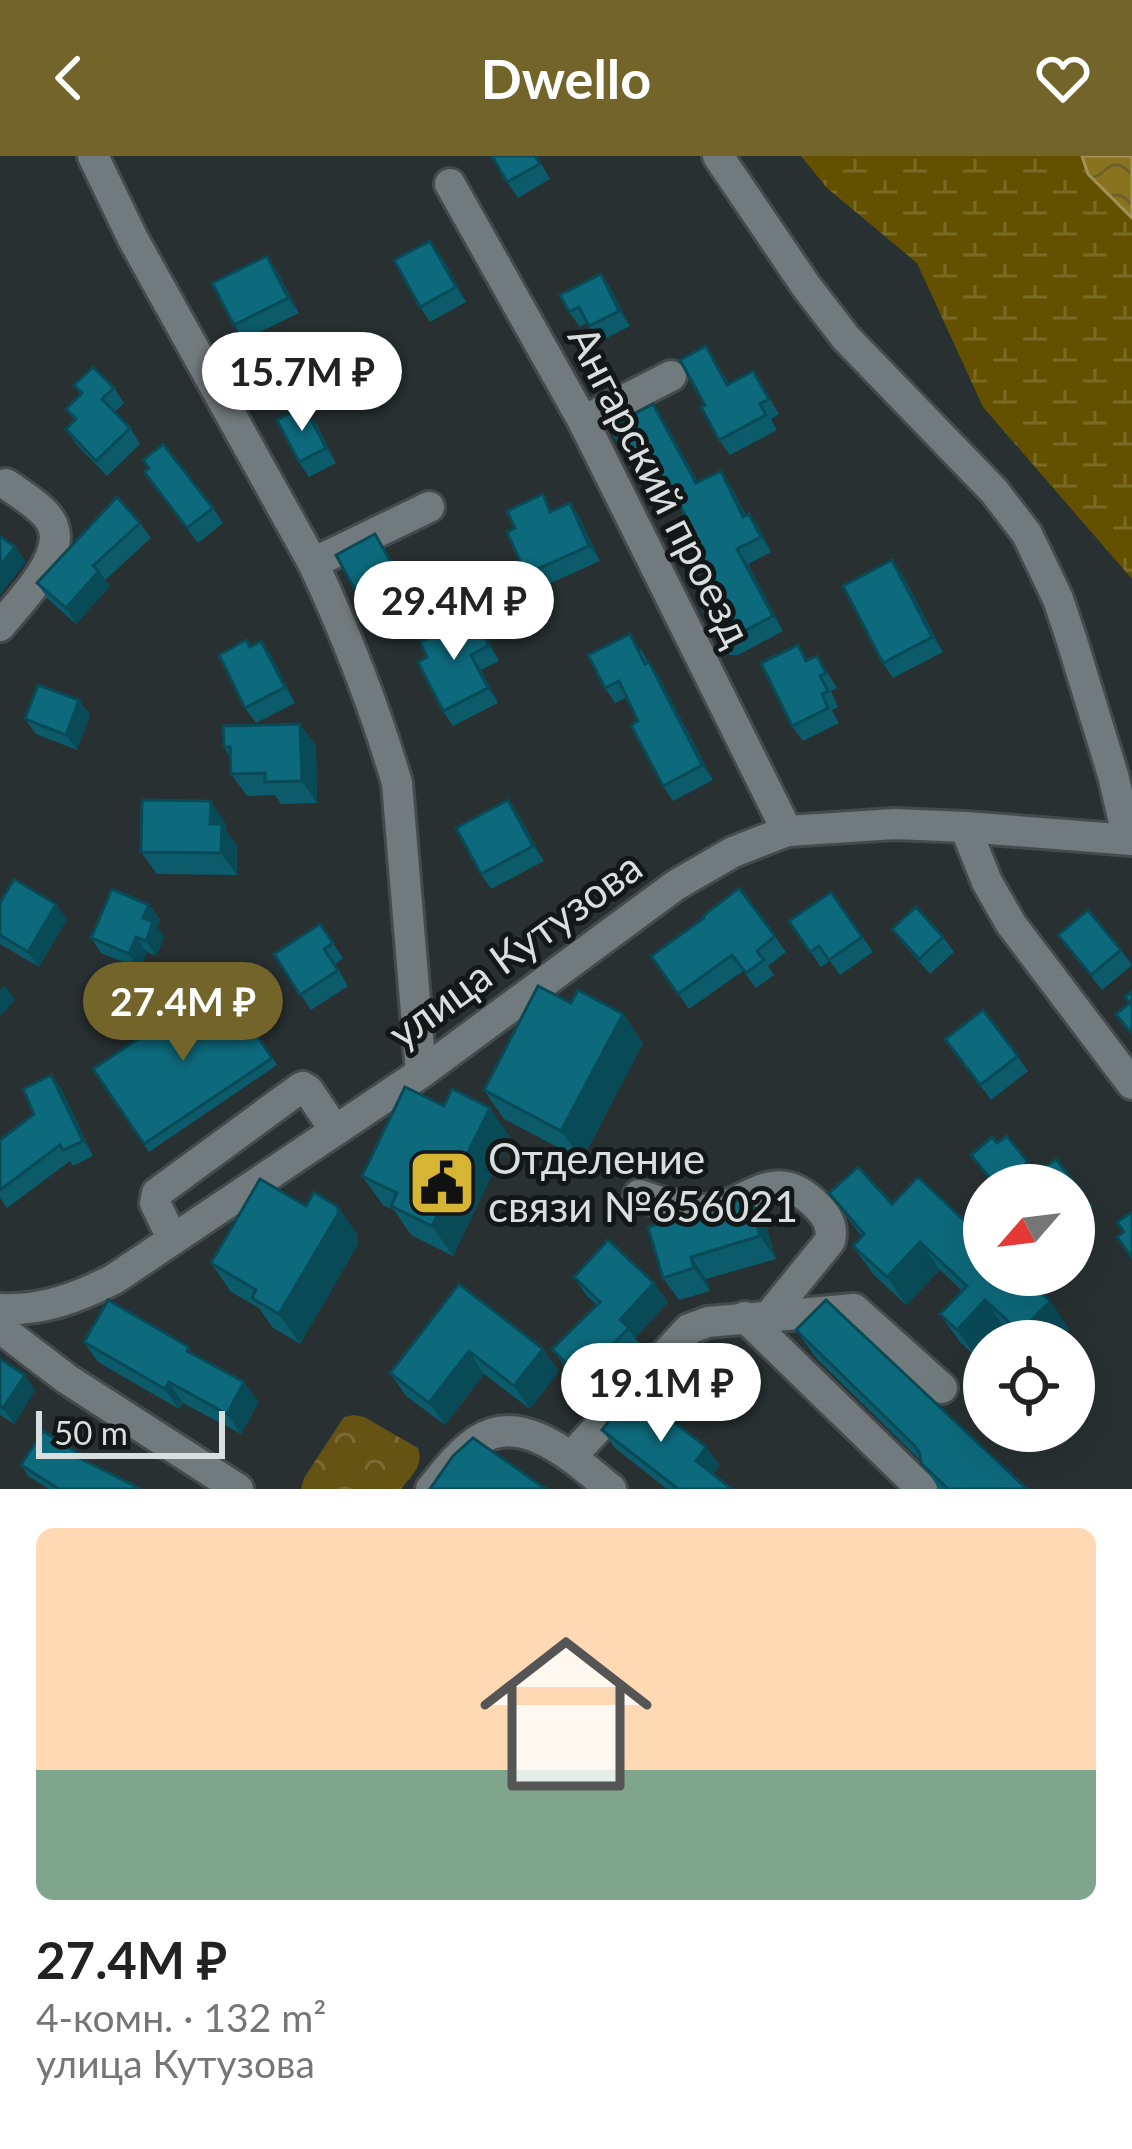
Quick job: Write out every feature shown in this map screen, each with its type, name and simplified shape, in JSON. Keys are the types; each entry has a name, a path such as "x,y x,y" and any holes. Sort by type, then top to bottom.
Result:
{"street":[{"path":"93,156 133,238 313,563 398,783 421,1072"},
{"path":"718,156 846,338 984,480 1027,534 1072,638 1130,840"},
{"name":"Ангарский проезд","path":"450,184 584,421 787,831"},
{"path":"584,421 671,376"},
{"path":"0,626 46,568 56,538 46,514 6,484"},
{"path":"313,563 429,507"},
{"name":"улица Кутузова","path":"0,1309 67,1301 114,1279 421,1072 676,885 733,852 787,831 895,824 1130,840"},
{"path":"965,827 1011,925 1132,1084"},
{"path":"172,1238 155,1203 157,1193 299,1089 308,1090 334,1129"},
{"path":"639,1196 702,1210 773,1186 802,1193 819,1208 831,1227 830,1241 757,1317"},
{"path":"571,1457 689,1329 708,1322 854,1309 942,1388"},
{"path":"757,1317 922,1489"},
{"path":"0,1328 67,1379 238,1489"},
{"path":"431,1489 480,1438 511,1431 533,1435 571,1457 611,1489"}],"green space":[{"path":"801,156 1082,156 1088,174 1132,218 1132,579 983,407 917,263 827,188"},
{"path":"354,1415 418,1448 413,1475 401,1489 301,1489 344,1417"}],"water":[{"path":"1082,156 1132,156 1132,218 1088,174"}],"building":[{"path":"492,156 535,156 540,164 507,182"},
{"path":"430,241 456,287 420,307 394,260"},
{"path":"267,256 288,298 234,325 212,283"},
{"path":"601,274 619,311 589,326 579,307 569,312 560,295"},
{"path":"706,346 727,385 753,371 769,399 760,404 766,415 719,440 680,360"},
{"path":"93,367 114,388 102,399 130,428 96,461 66,429 76,419 66,409 82,393 74,385"},
{"path":"653,404 696,483 721,471 743,517 749,514 761,537 737,549 773,616 727,640 719,640 701,606 707,603 703,596 716,589 667,479 646,491 614,435 625,429 620,422"},
{"path":"304,406 326,448 299,462 277,420"},
{"path":"163,444 213,508 187,528 144,472 149,468 143,460"},
{"path":"543,494 550,512 570,503 589,546 526,574 507,532 515,528 507,511"},
{"path":"117,497 140,523 93,566 99,571 66,608 37,583"},
{"path":"375,534 393,566 354,588 336,555"},
{"path":"0,536 15,547 0,566"},
{"path":"892,560 932,637 883,663 843,586"},
{"path":"473,615 489,645 471,655 488,688 443,711 418,662 427,657 420,642"},
{"path":"630,634 702,765 663,786 631,725 638,721 619,681 605,688 588,655"},
{"path":"246,640 250,647 261,641 285,687 245,708 219,655"},
{"path":"798,645 806,661 817,656 826,673 820,676 828,691 822,694 828,708 792,726 761,663"},
{"path":"38,685 79,700 66,735 25,719"},
{"path":"300,724 302,781 265,782 265,773 231,774 223,726"},
{"path":"142,800 211,801 210,824 222,824 221,853 141,852"},
{"path":"508,800 533,846 481,874 456,828"},
{"path":"14,879 56,904 28,952 0,935 0,903"},
{"path":"739,888 775,936 757,951 764,960 746,973 732,955 678,994 651,956"},
{"path":"112,889 149,905 143,918 153,922 146,941 136,937 129,954 91,938"},
{"path":"831,892 862,937 829,960 819,946 810,952 789,921"},
{"path":"916,907 943,937 919,959 892,929"},
{"path":"1088,910 1121,950 1091,975 1058,935"},
{"path":"320,924 333,943 324,949 338,970 300,995 274,954"},
{"path":"222,983 272,1058 144,1144 93,1069"},
{"path":"538,986 571,1003 578,990 623,1014 561,1131 484,1090"},
{"path":"1132,991 1132,1034 1116,1014 1130,1003 1125,997"},
{"path":"983,1010 1018,1056 980,1085 945,1039"},
{"path":"51,1075 83,1141 63,1150 60,1145 0,1190 0,1140 34,1114 23,1089"},
{"path":"405,1087 444,1106 452,1089 490,1108 432,1226 391,1206 397,1193 362,1176"},
{"path":"1007,1136 1028,1162 978,1164 971,1155 992,1137 997,1143"},
{"path":"858,1167 892,1204 918,1177 963,1219 963,1282 920,1242 887,1277 853,1246 864,1234 829,1193"},
{"path":"260,1179 306,1206 314,1192 338,1207 279,1314 252,1298 256,1290 211,1263"},
{"path":"749,1197 760,1236 691,1257 694,1268 663,1278 648,1227"},
{"path":"1132,1212 1132,1258 1117,1237 1124,1232 1117,1222"},
{"path":"608,1240 654,1283 620,1320 629,1328 580,1377 552,1349 600,1302 574,1277"},
{"path":"459,1284 543,1349 514,1386 469,1351 429,1403 390,1373"},
{"path":"963,1290 963,1296 1045,1296 1050,1301 1032,1320 1007,1320 985,1300 957,1330 940,1314"},
{"path":"108,1300 244,1382 227,1414 169,1382 165,1389 84,1342"},
{"path":"826,1300 963,1429 963,1452 988,1452 1027,1489 948,1489 921,1463 915,1446 796,1330"},
{"path":"0,1359 25,1375 3,1408 0,1406"},
{"path":"633,1390 706,1447 696,1461 732,1489 678,1489 602,1430"},
{"path":"43,1431 81,1455 79,1458 141,1489 59,1489 21,1465"},
{"path":"473,1438 546,1489 430,1489 453,1456"}],"place":[{"name":"Отделение связи №656021","path":"442,1183"}]}
